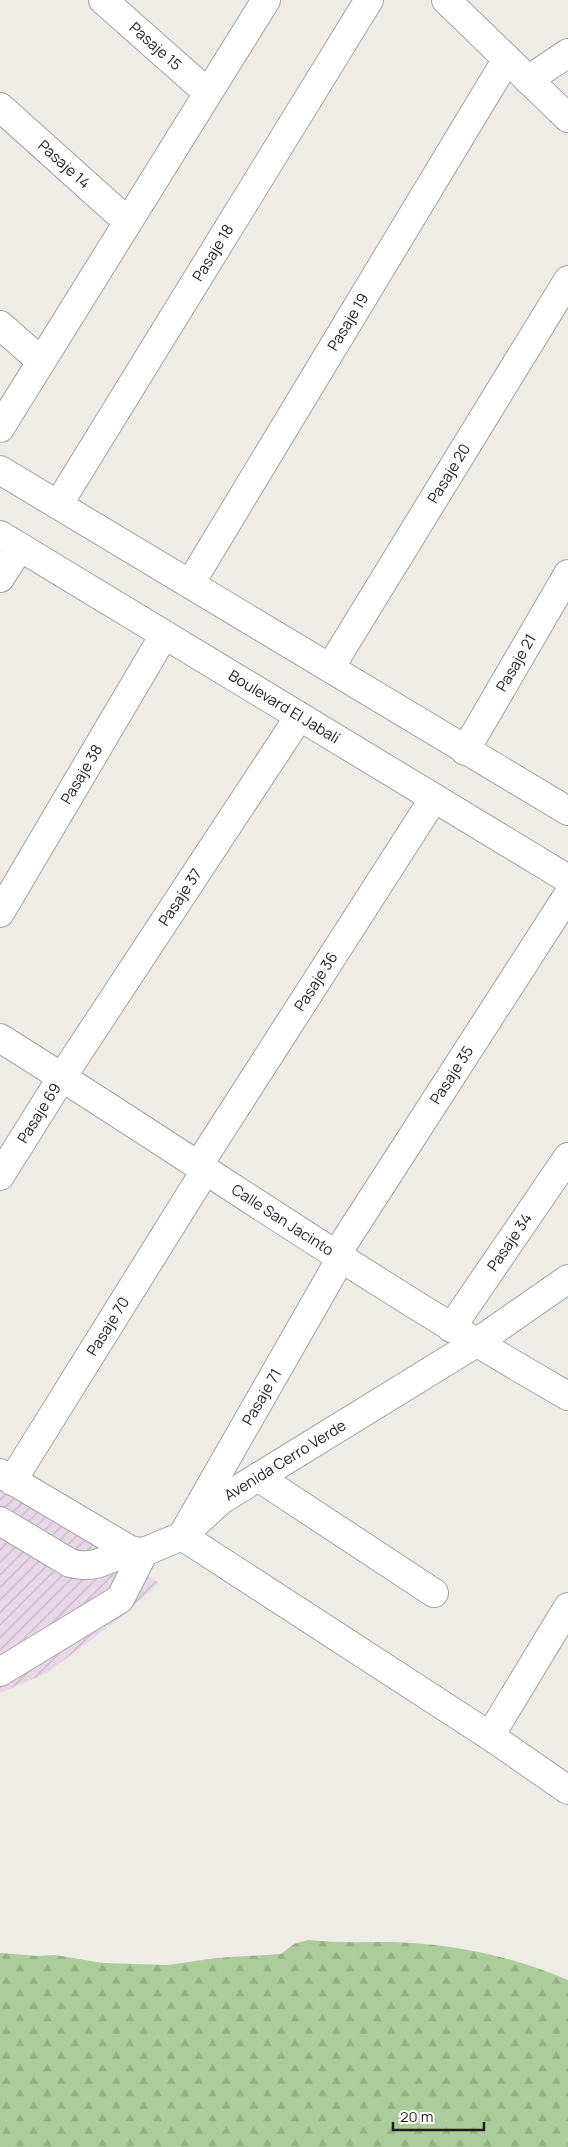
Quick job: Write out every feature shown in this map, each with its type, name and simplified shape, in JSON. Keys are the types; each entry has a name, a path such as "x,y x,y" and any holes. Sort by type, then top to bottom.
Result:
{"street":[{"name":"Pasaje 15","path":"103,0 208,93"},
{"path":"0,428 266,0"},
{"name":"Pasaje 18","path":"58,505 369,0"},
{"path":"446,0 568,118"},
{"path":"528,80 568,53"},
{"name":"Pasaje 19","path":"190,584 507,59"},
{"name":"Pasaje 14","path":"0,107 128,222"},
{"name":"Pasaje 20","path":"330,668 568,280"},
{"path":"0,325 41,362"},
{"path":"0,470 568,812"},
{"path":"0,578 10,541"},
{"name":"Boulevard El Jabalí","path":"10,541 568,879"},
{"name":"Pasaje 21","path":"465,751 568,574"},
{"name":"Pasaje 38","path":"0,913 164,635"},
{"name":"Pasaje 37","path":"62,1077 299,717"},
{"name":"Pasaje 36","path":"201,1168 434,798"},
{"name":"Pasaje 35","path":"338,1257 568,894"},
{"name":"Calle San Jacinto","path":"0,1038 338,1257 451,1328 568,1396"},
{"name":"Pasaje 69","path":"0,1176 62,1077"},
{"name":"Pasaje 34","path":"451,1328 568,1157"},
{"name":"Pasaje 70","path":"6,1477 201,1168"},
{"name":"Pasaje 71","path":"182,1536 338,1257"},
{"name":"Avenida Cerro Verde","path":"0,1521 70,1563 82,1566 95,1565 182,1536 222,1500 476,1343 568,1279"},
{"path":"0,1672 120,1599 137,1551 6,1477"},
{"path":"258,1477 434,1594"},
{"path":"182,1536 490,1736 568,1790"},
{"path":"490,1736 568,1607"}],"shaded area":[{"path":"0,1484 159,1583 122,1616 47,1673 0,1693"}],"green space":[{"path":"308,1940 412,1943 458,1948 525,1964 568,1980 568,2147 0,2147 0,1953 38,1956 55,1955 103,1963 168,1965 216,1958 281,1954 294,1944"}]}
